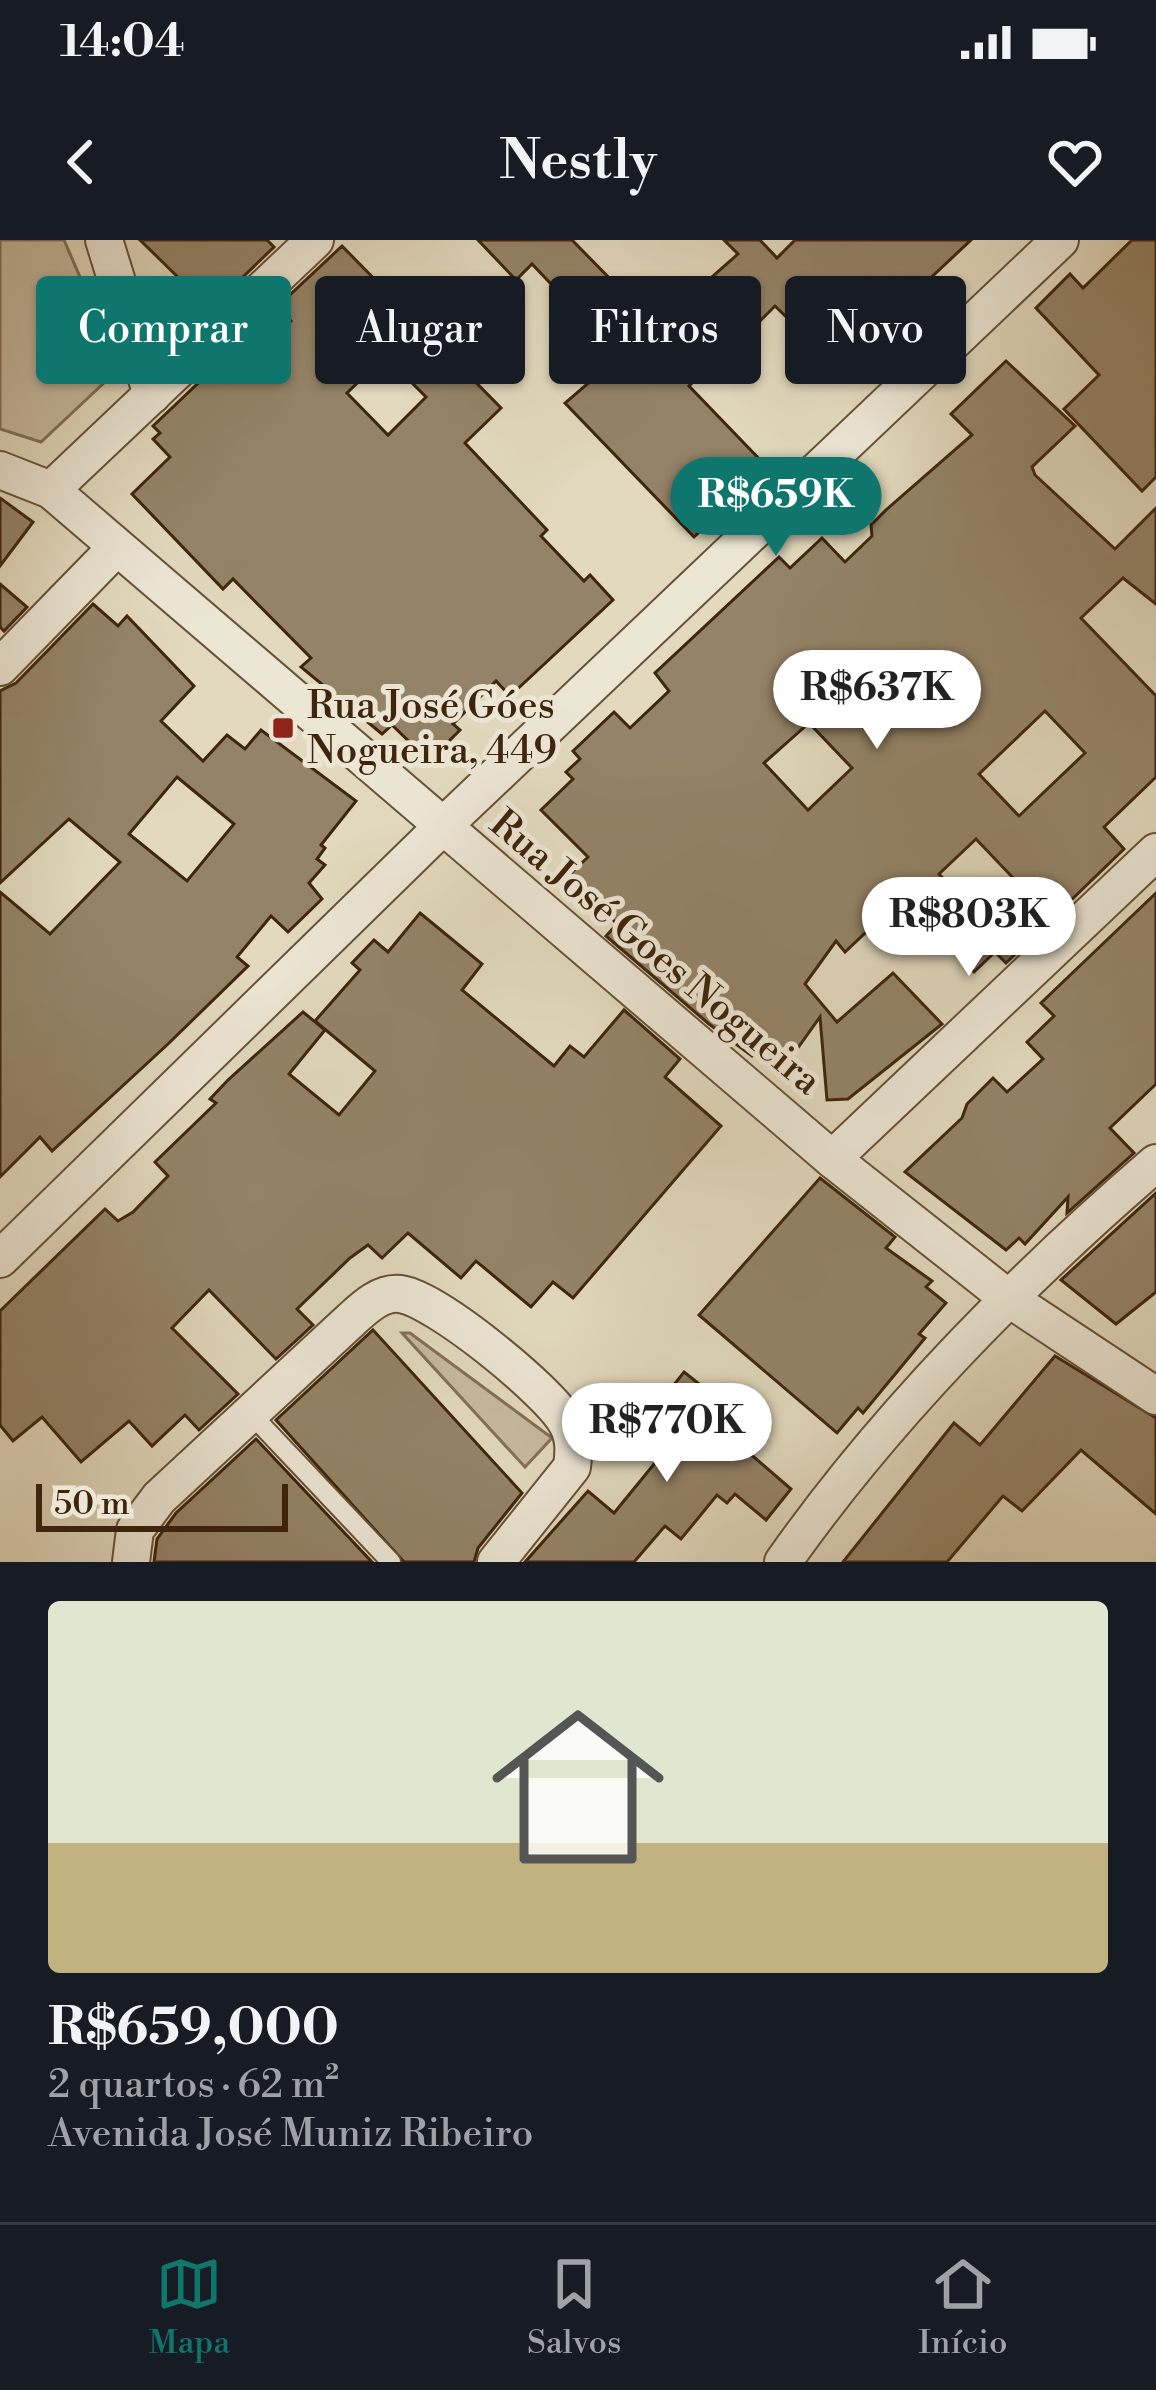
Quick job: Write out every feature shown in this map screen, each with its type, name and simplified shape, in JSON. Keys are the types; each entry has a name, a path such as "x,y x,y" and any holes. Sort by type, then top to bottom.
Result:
{"street":[{"path":"104,240 152,395"},
{"path":"51,490 314,240"},
{"path":"0,1259 442,827 1060,240"},
{"name":"Rua José Goes Nogueira","path":"0,470 51,490 832,1159 1009,1298 1156,1396"},
{"path":"0,668 115,549"},
{"path":"832,1159 1156,852"},
{"path":"783,1562 888,1431 1009,1298 1156,1163"},
{"path":"131,1562 136,1530 159,1498 363,1310 396,1293 443,1316 552,1402 569,1426 572,1467 496,1562"}],"lane":[{"path":"251,1414 391,1562"}],"shaded area":[{"path":"0,240 64,240 80,276 36,276 36,384 103,384 41,442 0,429"},
{"path":"402,1333 410,1333 552,1438 525,1467"}],"building":[{"path":"140,240 267,240 274,247 244,276 177,276"},
{"path":"478,240 572,240 607,276 549,276 549,282 532,264 520,276 512,276"},
{"path":"724,240 760,240 777,258 795,240 971,240 933,276 785,276 785,316 775,306 761,320 761,276 713,276 738,254"},
{"path":"1132,240 1156,240 1156,477 1142,491 1064,409 1099,375 1036,308 1070,274 1083,288"},
{"path":"342,246 371,276 315,276 315,384 356,384 347,393 388,435 426,397 413,384 477,384 501,408 465,443 547,530 541,536 584,581 590,575 613,600 510,696 496,681 453,724 460,730 436,754 419,751 392,725 382,734 301,667 311,658 233,579 223,589 132,494 170,457 153,439 160,433 153,426 197,384 291,384 291,294"},
{"path":"1006,361 1075,426 1032,467 1035,475 1115,549 1156,508 1156,604 1123,578 1081,618 1156,696 1156,777 1104,827 1124,849 1006,963 995,952 974,972 925,921 919,927 897,903 845,952 836,941 805,984 837,1022 893,973 942,1024 848,1099 827,1100 820,1017 792,1056 787,1052 783,1058 762,1042 752,1056 606,936 617,924 570,874 588,857 541,810 573,779 566,772 580,759 573,751 614,712 630,728 669,691 655,673 779,557 790,568 822,538 845,562 872,536 871,525 972,435 951,414","holes":["1045,711 1085,753 1019,816 979,774","809,723 852,768 808,810 764,763","976,839 1017,882 979,917 939,874"]},
{"path":"587,384 691,384 767,467 694,537 565,403"},
{"path":"0,498 33,522 0,566"},
{"path":"0,584 27,607 4,631 0,627"},
{"path":"93,604 118,626 127,616 194,686 161,721 203,761 227,735 245,749 261,730 356,801 321,845 325,848 317,859 325,865 309,883 322,899 288,932 271,916 237,957 248,966 168,1044 52,1151 40,1137 0,1177 0,892 50,934 120,862 69,819 0,883 0,691 16,683","holes":["177,777 234,824 187,881 129,834"]},
{"path":"1156,893 1156,1084 1110,1128 1134,1153 1067,1213 1068,1197 1025,1244 1019,1238 1006,1250 905,1172 962,1118 967,1104 993,1078 1007,1092 1043,1059 1027,1042 1054,1016 1041,1003"},
{"path":"420,913 482,964 462,990 554,1066 570,1046 584,1057 624,1010 680,1059 665,1077 721,1126 573,1298 553,1282 531,1307 476,1261 461,1278 408,1233 382,1258 368,1245 350,1258 297,1309 313,1325 276,1359 209,1290 172,1328 238,1394 199,1430 185,1415 152,1446 129,1421 81,1462 42,1417 13,1441 0,1425 0,1311 105,1209 118,1221 133,1212 168,1176 155,1162 216,1103 210,1099 228,1080 303,1012 325,1030 289,1074 339,1115 375,1071 315,1021 360,970 352,963 374,940 388,952"},
{"path":"820,1178 895,1237 886,1248 932,1281 926,1287 946,1303 919,1334 925,1338 863,1413 858,1408 837,1433 699,1315"},
{"path":"1156,1193 1156,1292 1116,1324 1061,1280"},
{"path":"373,1330 522,1493 478,1548 474,1562 404,1562 276,1420"},
{"path":"1055,1356 1156,1418 1156,1514 1081,1450 1022,1511 1003,1496 947,1562 843,1562 954,1423 980,1445"},
{"path":"684,1372 723,1403 711,1420 791,1489 766,1520 735,1494 727,1503 717,1495 681,1539 665,1526 634,1562 525,1562 588,1491 614,1513 664,1452 638,1430"},
{"path":"256,1439 372,1562 154,1562 157,1539 176,1513"}],"place":[{"name":"Rua José Góes Nogueira, 449","path":"283,728"}]}
